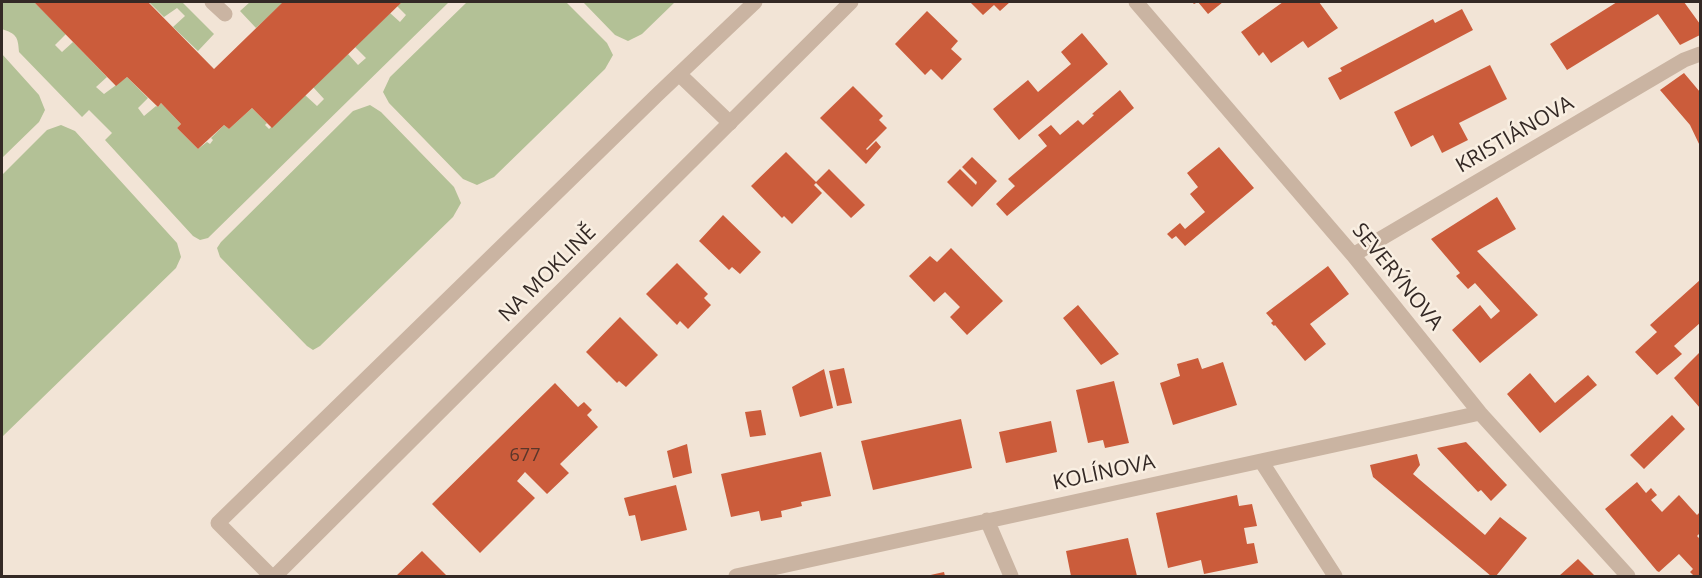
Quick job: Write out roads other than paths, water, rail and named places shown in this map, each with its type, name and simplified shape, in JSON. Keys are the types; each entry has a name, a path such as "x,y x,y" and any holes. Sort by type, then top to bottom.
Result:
{"street":[{"path":"212,2 225,14"},
{"path":"273,576 218,523 755,2"},
{"name":"NA MOKLINĚ","path":"273,576 851,2"},
{"name":"SEVERÝNOVA","path":"1136,2 1353,255 1480,413 1628,576"},
{"name":"KRISTIÁNOVA","path":"1353,255 1684,60 1701,54"},
{"path":"680,75 730,123"},
{"name":"KOLÍNOVA","path":"736,576 1480,413"},
{"path":"1261,461 1335,576"},
{"path":"987,520 1011,576"}]}
